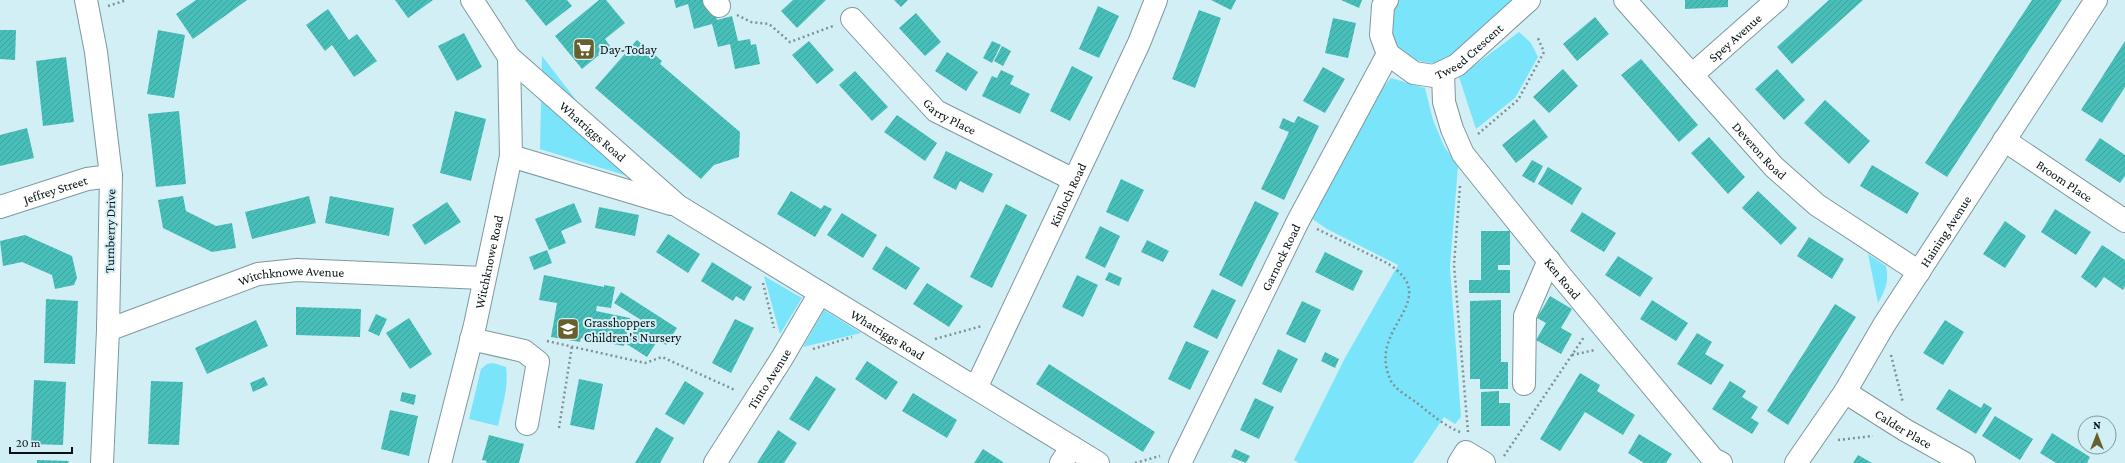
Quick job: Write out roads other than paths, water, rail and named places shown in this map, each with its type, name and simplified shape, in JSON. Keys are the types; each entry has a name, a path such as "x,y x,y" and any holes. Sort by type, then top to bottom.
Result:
{"street":[{"name":"Turnberry Drive","path":"86,0 96,52 111,176 108,330 102,463"},
{"name":"Whatriggs Road","path":"472,0 509,57 678,206 976,388 1066,455 1098,463"},
{"name":"Kinloch Road","path":"976,388 1138,43 1156,0"},
{"path":"1387,0 1383,6 1381,35 1388,54"},
{"name":"Tweed Crescent","path":"1388,54 1414,73 1434,76 1443,73 1457,65 1529,0"},
{"name":"Deveron Road","path":"1625,0 1774,168 1817,205 1919,272"},
{"name":"Spey Avenue","path":"1692,75 1776,0"},
{"name":"Haining Avenue","path":"1796,463 1812,442 1845,392 1884,325 2096,0"},
{"name":"Garry Place","path":"852,19 936,111 1074,180"},
{"name":"Garnock Road","path":"1180,463 1298,221 1388,54"},
{"name":"Witchknowe Road","path":"440,463 471,339 483,278 511,156 509,57"},
{"name":"Ken Road","path":"1443,73 1444,102 1452,129 1463,154 1548,260 1713,459 1721,463"},
{"name":"Broom Place","path":"2004,140 2125,221"},
{"name":"Whatriggs Road","path":"511,156 678,206"},
{"name":"Jeffrey Street","path":"0,207 87,179 111,176"},
{"path":"1524,384 1525,316 1548,260"},
{"name":"Witchknowe Avenue","path":"108,330 258,274 297,270 483,278"},
{"name":"Tinto Avenue","path":"715,463 782,358 820,293"},
{"path":"471,339 524,351 538,362 527,424"},
{"name":"Calder Place","path":"1845,392 1908,432 1964,463"},
{"path":"1459,463 1466,452 1494,460"}],"place":[{"name":"Day-Today","path":"584,49"},
{"name":"Grasshoppers Children's Nursery","path":"568,329"}]}
